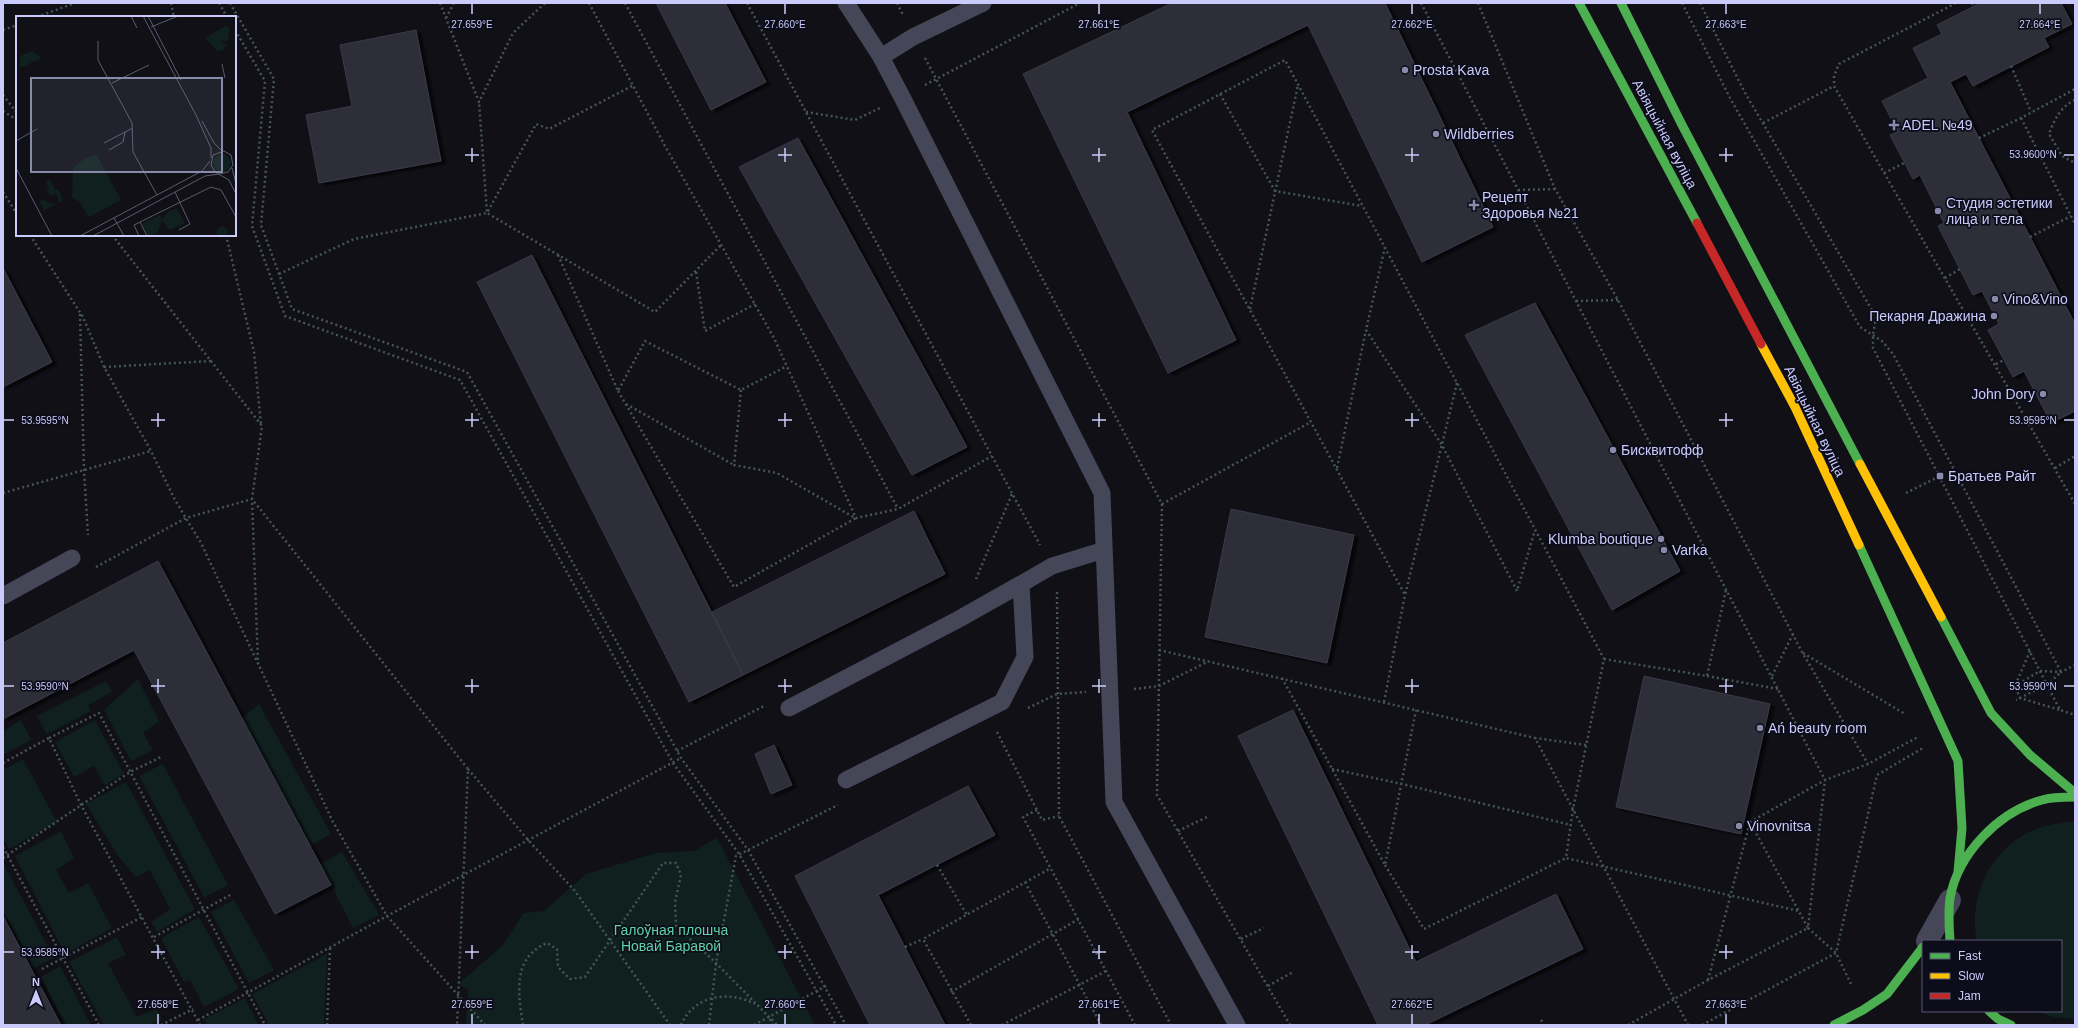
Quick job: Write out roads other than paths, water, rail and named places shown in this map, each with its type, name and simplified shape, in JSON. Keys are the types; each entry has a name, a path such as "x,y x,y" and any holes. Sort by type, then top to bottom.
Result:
{"main road":[{"name":"Авіяцыйная вуліца","path":"1579,3 1795,407 1947,735 1958,761 1961,795 1962,828 1958,872"},
{"name":"Авіяцыйная вуліца","path":"1621,3 1681,123 1991,713 2014,741 2046,772 2075,793"},
{"path":"1950,940 1948,931 1950,900 1958,872 1982,836 2005,816 2033,802 2051,798 2075,797"},
{"path":"1834,1025 1863,1010 1887,994 1922,948"},
{"path":"1990,1012 1998,1019 2011,1025"}],"street":[{"path":"1928,940 1950,900"}],"lane":[{"path":"846,3 881,57 902,97 1102,493 1114,802 1238,1025"},
{"path":"881,57 913,37 983,3"},
{"path":"789,708 959,619 1052,566 1104,550"},
{"path":"3,596 72,558"},
{"path":"846,780 1002,702 1025,657 1021,584"}],"place":[{"name":"Prosta Kava","path":"1405,70"},
{"name":"ADEL №49","path":"1894,125"},
{"name":"Wildberries","path":"1436,134"},
{"name":"Рецепт Здоровья №21","path":"1474,205"},
{"name":"Студия эстетики лица и тела","path":"1938,211"},
{"name":"Vino&Vino","path":"1995,299"},
{"name":"Пекарня Дражина","path":"1994,316"},
{"name":"John Dory","path":"2043,394"},
{"name":"Бисквитофф","path":"1613,450"},
{"name":"Братьев Райт","path":"1940,476"},
{"name":"Klumba boutique","path":"1661,539"},
{"name":"Varka","path":"1664,550"},
{"name":"Ań beauty room","path":"1760,728"},
{"name":"Vinovnitsa","path":"1739,826"}],"park label":[{"name":"Галоўная плошча Новай Баравой","path":"671,938"}]}
